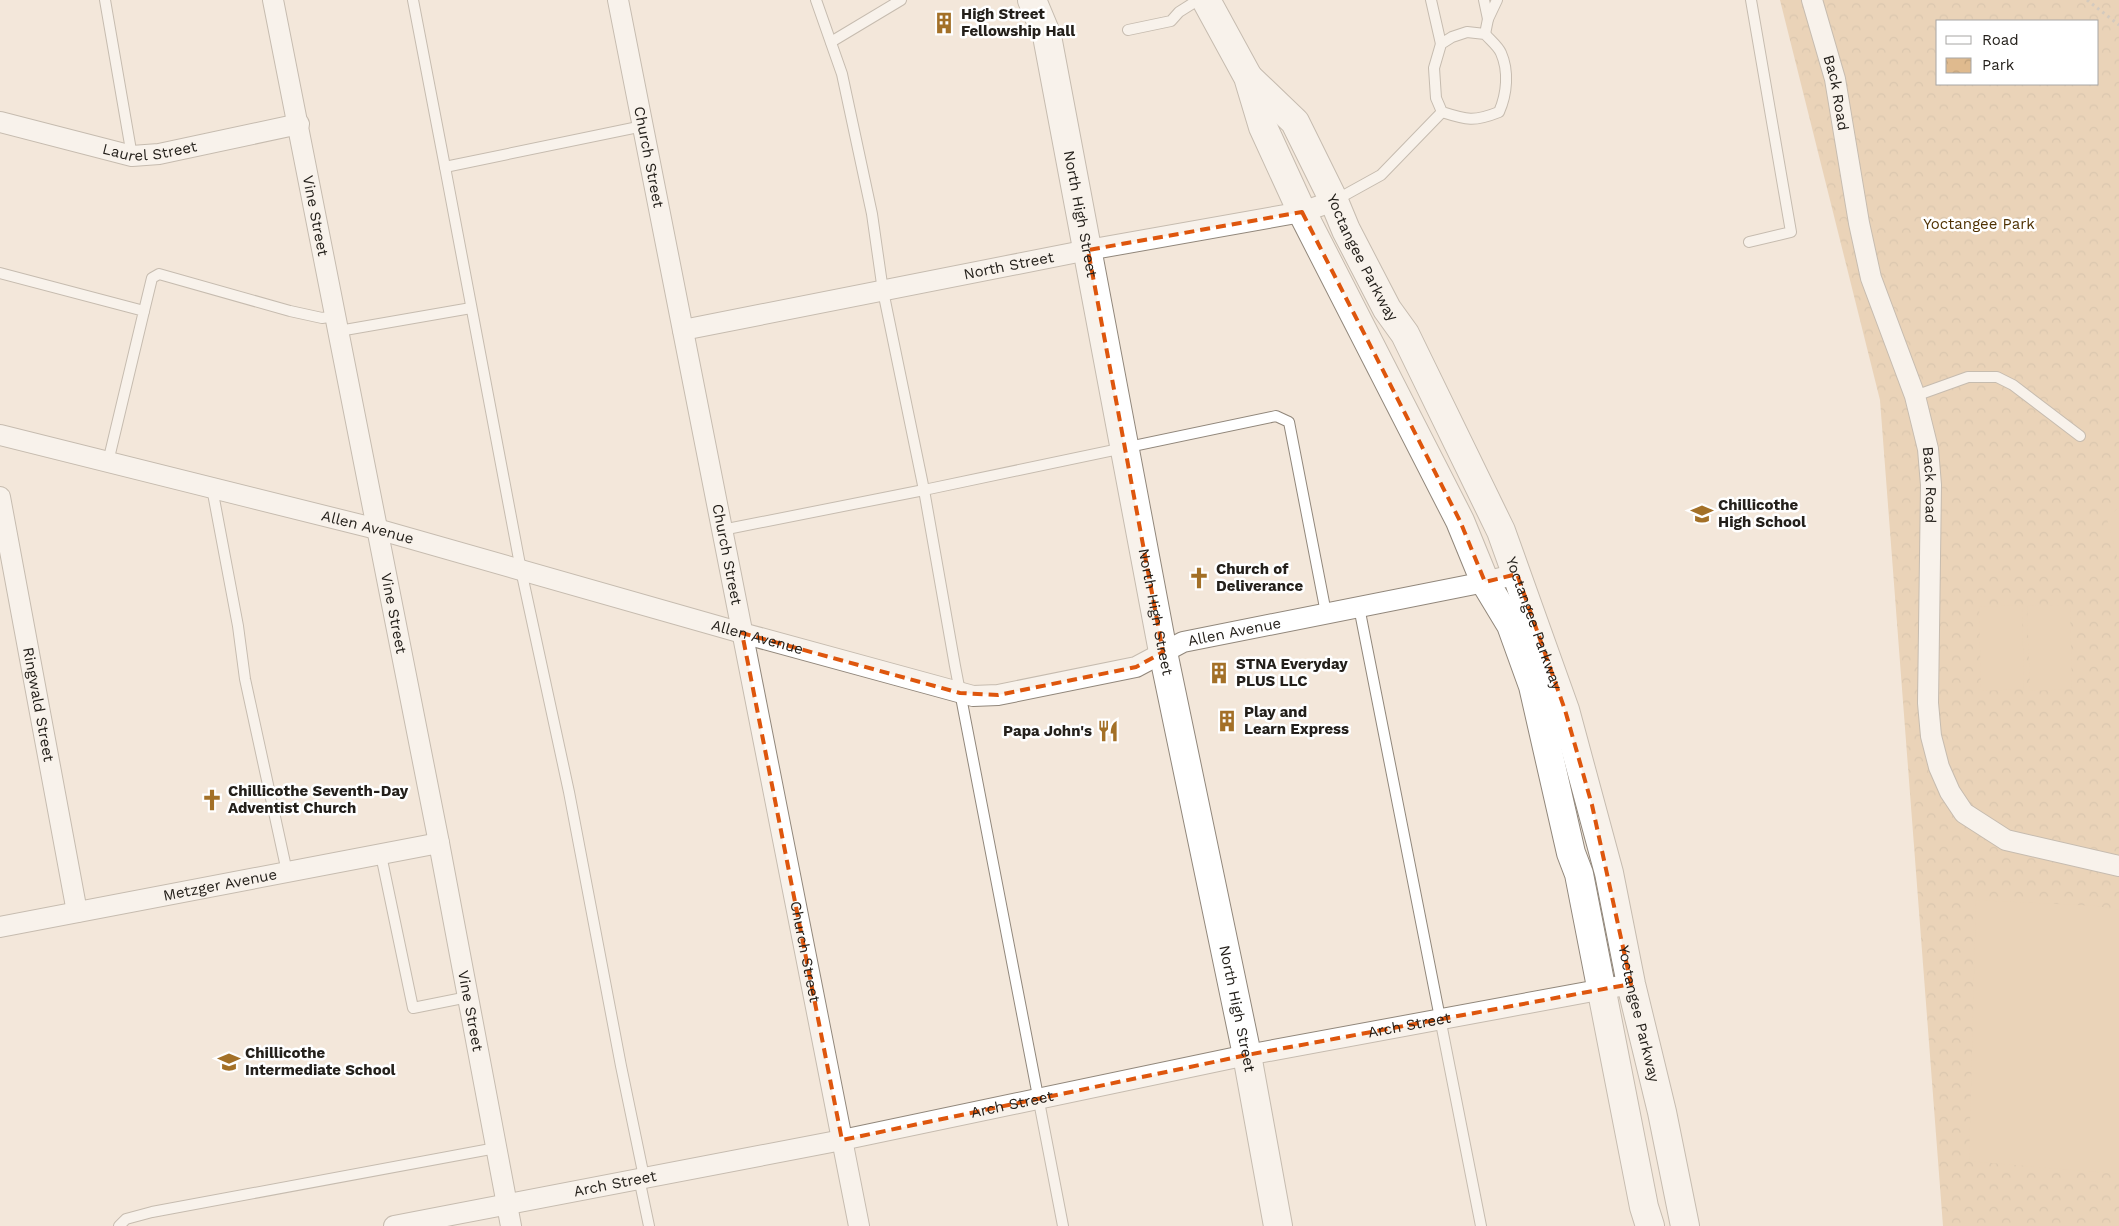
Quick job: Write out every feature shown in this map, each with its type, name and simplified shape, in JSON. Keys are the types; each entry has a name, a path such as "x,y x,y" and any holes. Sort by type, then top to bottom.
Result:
{"street":[{"name":"Vine Street","path":"273,0 299,124 439,843 511,1226"},
{"name":"Church Street","path":"618,0 859,1226"},
{"name":"North High Street","path":"1032,0 1047,36 1163,652 1247,1055 1278,1226"},
{"name":"Yoctangee Parkway","path":"1206,0 1248,77 1263,127 1302,212 1460,521 1485,582 1511,625 1533,686 1571,853 1579,874 1644,1206 1650,1226"},
{"name":"Back Road","path":"1812,0 1835,79 1859,223 1871,278 1915,396 1928,449 1931,485 1928,703 1931,736 1939,767 1950,792 1964,813 2006,840 2119,866"},
{"name":"Yoctangee Parkway","path":"1248,77 1295,122 1334,201 1346,230 1387,310 1405,334 1501,532 1565,710 1586,786 1609,873 1631,984 1662,1112 1686,1226"},
{"name":"Laurel Street","path":"0,122 132,156 159,154 299,124"},
{"name":"North Street","path":"682,330 1088,250 1302,212 1334,201"},
{"name":"Allen Avenue","path":"0,435 377,529 742,634 973,696 998,695 1136,667 1183,642 1517,574"},
{"name":"Ringwald Street","path":"0,497 78,912"},
{"name":"Metzger Avenue","path":"0,927 439,843"},
{"name":"Arch Street","path":"394,1226 842,1140 1247,1055 1631,984"}],"lane":[{"path":"105,0 132,156"},
{"path":"413,0 521,570 569,792 642,1178 649,1226"},
{"path":"816,0 842,74 872,214 883,291 924,490 1062,1226"},
{"path":"831,42 901,0"},
{"path":"1128,30 1171,21 1179,12 1198,0"},
{"path":"1431,0 1441,44 1434,68 1436,98 1442,112 1462,119 1480,119 1499,112 1505,98 1506,78 1500,52 1485,34 1467,32 1452,37 1441,44"},
{"path":"1484,0 1488,19"},
{"path":"1485,34 1488,19 1497,0"},
{"path":"1748,242 1791,232 1751,0"},
{"path":"1334,201 1380,175 1442,112"},
{"path":"445,167 643,126"},
{"path":"0,273 144,311"},
{"path":"108,462 152,278 159,274 290,311 322,318 337,324 471,308"},
{"path":"1915,396 1968,377 1997,378 2013,385 2080,436"},
{"path":"722,530 1125,449 1276,416 1289,422 1326,614"},
{"path":"212,488 238,626 245,679 287,872"},
{"path":"1359,607 1481,1226"},
{"path":"381,854 413,1008 468,997"},
{"path":"119,1226 126,1219 152,1212 496,1148"}],"path":[{"path":"2087,0 2119,25"}],"highlighted area":[{"path":"1302,212 1460,521 1485,582 1517,574 1565,710 1592,805 1631,984 1247,1055 842,1140 742,633 960,693 998,695 1136,667 1163,652 1088,250"}],"green space":[{"name":"Yoctangee Park","path":"1780,0 2119,0 2119,1226 1943,1226 1880,400"},
{"path":"2119,507 2119,563 2107,519"},
{"path":"2022,605 2024,689 1981,691 1979,607"},
{"path":"2070,605 2072,689 2030,691 2027,606"},
{"path":"1976,900 2097,906 2119,910 2119,1174 1969,1161"}],"place":[{"name":"High Street Fellowship Hall","path":"944,23"},
{"name":"Chillicothe High School","path":"1702,514"},
{"name":"Church of Deliverance","path":"1199,578"},
{"name":"STNA Everyday PLUS LLC","path":"1219,673"},
{"name":"Play and Learn Express","path":"1227,721"},
{"name":"Papa John's","path":"1108,731"},
{"name":"Chillicothe Seventh-Day Adventist Church","path":"212,800"},
{"name":"Chillicothe Intermediate School","path":"229,1062"}]}
